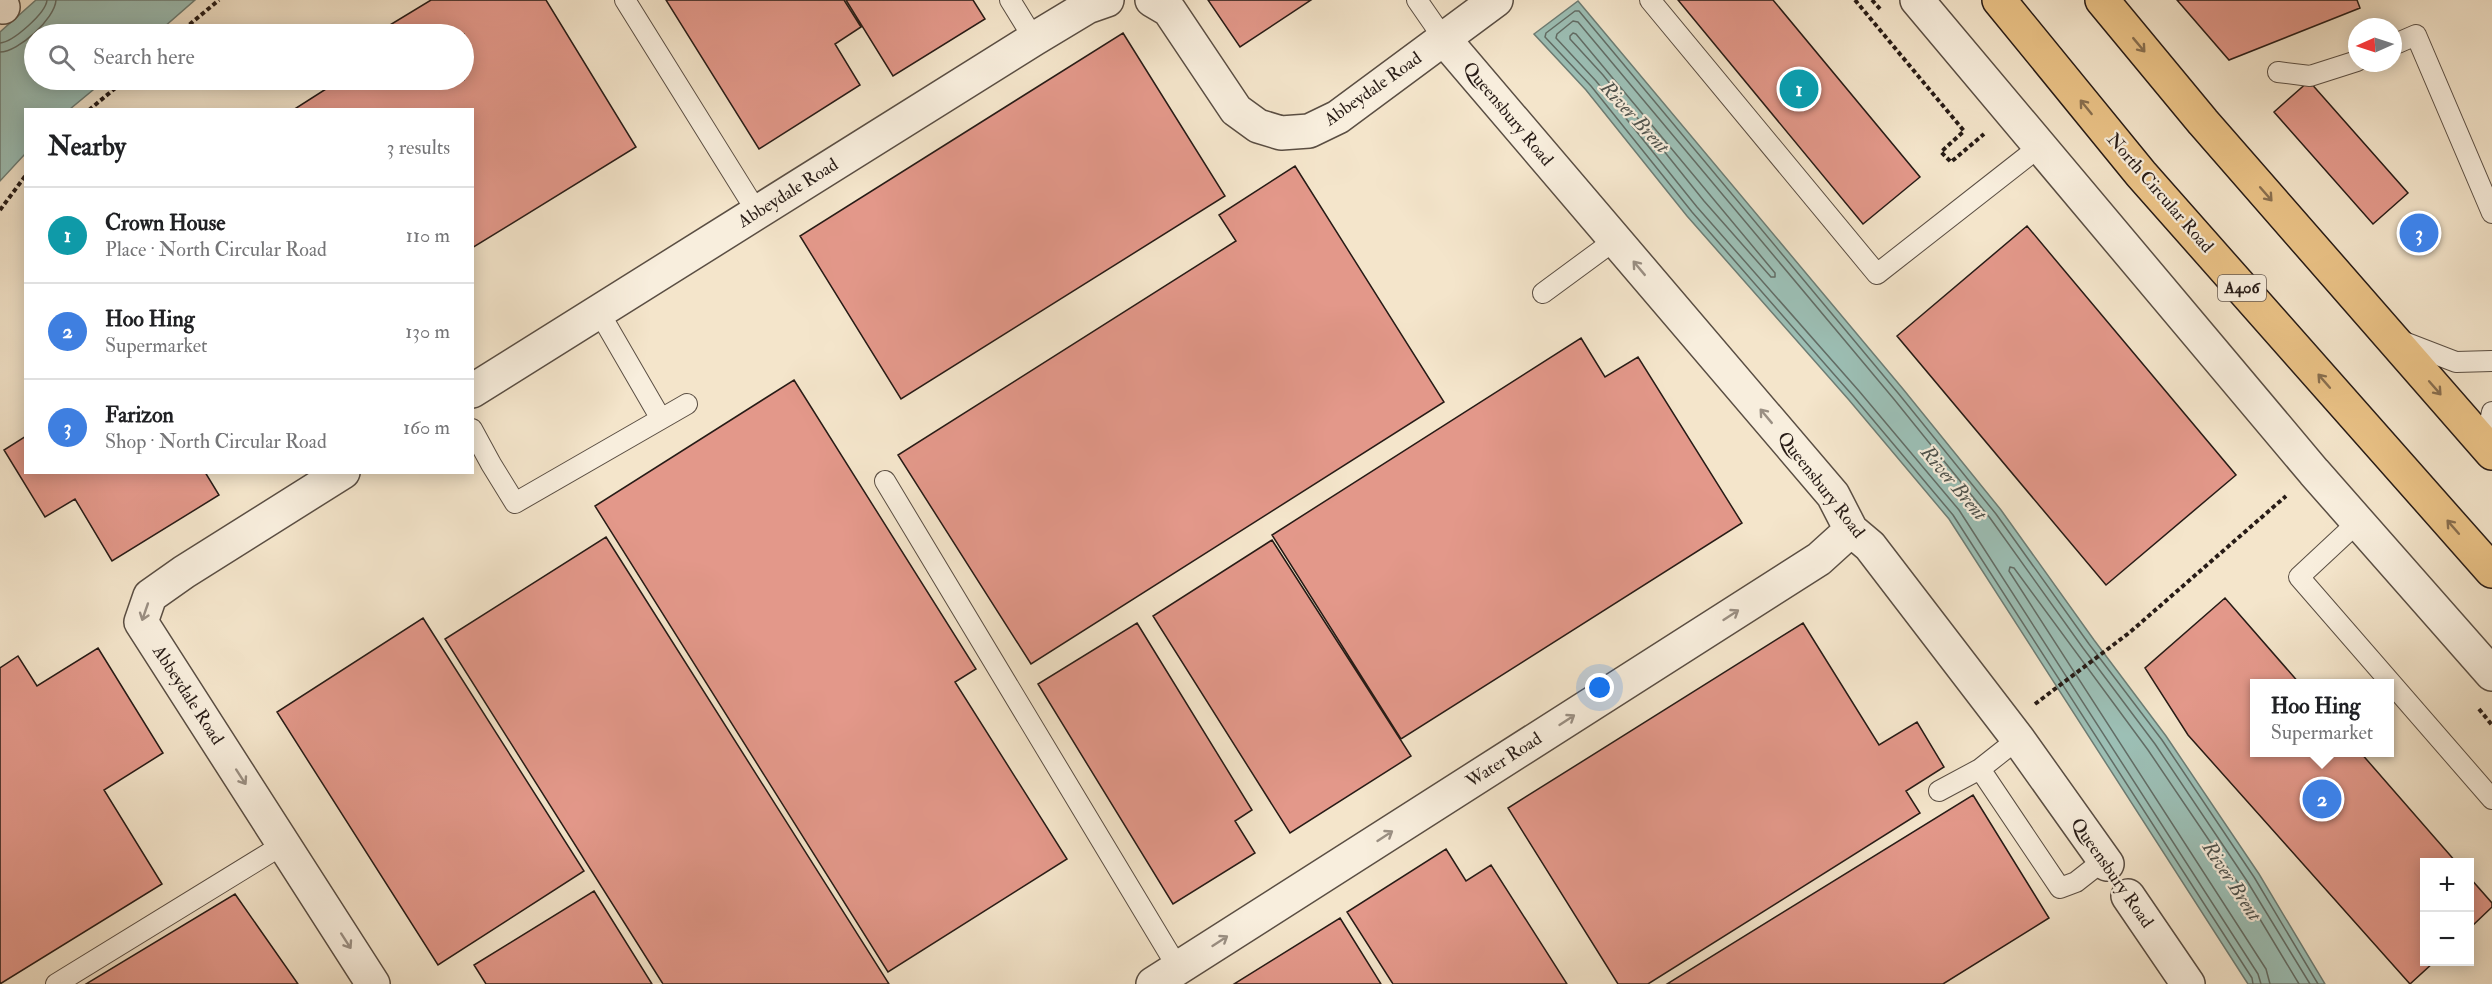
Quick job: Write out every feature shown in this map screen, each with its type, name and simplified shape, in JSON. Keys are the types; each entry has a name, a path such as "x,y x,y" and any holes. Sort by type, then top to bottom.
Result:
{"highway":[{"name":"North Circular Road","path":"1999,0 2141,174 2492,571"},
{"path":"2102,0 2203,122 2488,449"}],"street":[{"name":"Abbeydale Road","path":"474,390 1034,39 1087,7 1107,0"},
{"name":"Abbeydale Road","path":"1152,0 1169,10 1236,110 1258,126 1281,133 1309,130 1338,117 1496,0"},
{"path":"1917,0 2314,472 2492,674"},
{"name":"Queensbury Road","path":"1444,39 1833,495 1851,530 1870,546 2023,724 2106,862"},
{"name":"Abbeydale Road","path":"340,474 184,572 150,596 141,622 373,984"},
{"name":"Water Road","path":"1165,979 1819,559 1851,530"},
{"name":"Queensbury Road","path":"2128,896 2188,984"}],"lane":[{"path":"625,0 757,212"},
{"path":"1010,0 1034,39"},
{"path":"1417,0 1444,39"},
{"path":"1650,0 1877,274 2039,147"},
{"path":"2402,41 2416,35 2492,213"},
{"path":"2278,72 2310,76 2348,64"},
{"path":"1543,293 1615,240"},
{"path":"599,312 661,419"},
{"path":"2391,337 2456,362 2492,361"},
{"path":"474,433 515,503 687,404"},
{"path":"2488,449 2492,412"},
{"path":"885,481 1165,979"},
{"path":"2358,522 2299,578 2387,679"},
{"path":"2394,687 2492,799"},
{"path":"1939,791 1980,769 2023,724"},
{"path":"1980,769 2060,888 2076,882 2106,862"},
{"path":"56,984 284,844"},
{"name":"Queensbury Road","path":"2106,862 2128,896"}],"path":[{"path":"190,24 219,0"},
{"path":"1855,0 1964,131 1941,152 1951,162 1978,139"},
{"path":"91,108 113,90"},
{"path":"0,210 24,178"},
{"path":"2023,724 2063,684 2122,638 2314,472"}],"water":[{"path":"36,0 195,0 167,24 24,24 24,90 93,90 71,108 24,108 24,155 0,181 0,32"},
{"name":"River Brent","path":"1578,1 1903,389 2001,510 2166,736 2259,874 2325,984 2248,984 1949,519 1849,400 1687,216 1586,90 1534,34"}],"building":[{"path":"431,0 546,0 636,147 474,247 474,108 296,108 324,90 474,90 474,24 391,24"},
{"path":"666,0 844,0 861,27 835,44 860,85 759,149"},
{"path":"846,0 973,0 985,19 893,76"},
{"path":"1208,0 1311,0 1240,47"},
{"path":"1678,0 1773,0 1920,177 1863,224"},
{"path":"2177,0 2357,0 2360,8 2229,60"},
{"path":"1123,33 1225,196 901,399 800,236"},
{"path":"2309,81 2408,193 2373,224 2274,112"},
{"path":"1295,166 1444,402 1031,664 898,455 1236,241 1219,215"},
{"path":"2027,226 2236,475 2106,585 1897,336"},
{"path":"1581,338 1605,377 1638,357 1742,523 1401,739 1272,535"},
{"path":"794,380 976,669 955,682 1067,859 888,972 595,506"},
{"path":"24,437 24,474 206,474 219,495 112,561 75,499 45,517 4,450"},
{"path":"606,537 889,984 663,984 445,639"},
{"path":"1272,540 1411,756 1290,833 1153,616"},
{"path":"2225,598 2296,679 2250,679 2250,757 2364,757 2453,858 2420,858 2420,966 2430,966 2410,984 2188,735 2145,668"},
{"path":"423,618 584,871 438,965 277,712"},
{"path":"1137,623 1252,810 1235,821 1255,853 1173,904 1038,684"},
{"path":"1803,623 1879,745 1917,722 1944,767 1906,791 1920,813 1648,984 1618,984 1508,808"},
{"path":"98,648 163,753 104,790 162,884 0,984 0,668 18,656 37,686"},
{"path":"1973,795 2049,918 1943,984 1667,984"},
{"path":"1446,849 1466,881 1491,865 1567,984 1393,984 1347,912"},
{"path":"2474,883 2492,903 2492,907 2474,924"},
{"path":"594,891 652,984 486,984 474,965"},
{"path":"235,894 298,984 86,984"},
{"path":"1340,918 1381,984 1234,984"}],"place":[{"name":"Crown House","path":"1799,89"},
{"name":"Farizon","path":"2419,233"},
{"name":"Hoo Hing","path":"2322,799"}]}
